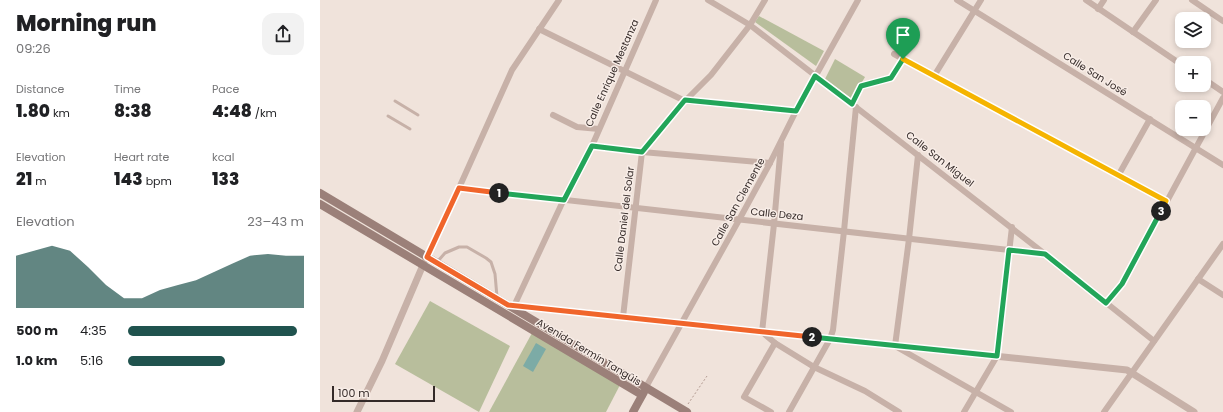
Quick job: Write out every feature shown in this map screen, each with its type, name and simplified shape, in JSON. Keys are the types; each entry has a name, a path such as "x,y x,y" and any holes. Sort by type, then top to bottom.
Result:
{"main road":[{"name":"Avenida Fermín Tangüis","path":"320,193 497,299 508,308"},
{"name":"Avenida Fermín Tangüis","path":"320,204 423,265 508,308 644,391 685,411"},
{"path":"336,213 341,206"},
{"name":"Calle San Clemente","path":"633,412 644,391"}],"street":[{"path":"357,412 382,361 423,265 512,70 538,29 559,0"},
{"name":"Calle Enrique Mestanza","path":"508,308 592,146 656,0"},
{"name":"Calle San Miguel","path":"708,0 750,25 1012,228 1154,341"},
{"path":"642,152 685,100 711,75 750,25 765,0"},
{"name":"Calle San Clemente","path":"644,391 739,220 796,111 858,0"},
{"name":"Calle San José","path":"957,0 1223,164"},
{"path":"934,76 981,0"},
{"path":"1086,0 1175,60"},
{"path":"1098,9 1104,0"},
{"path":"1133,32 1156,0"},
{"path":"1192,0 1223,21"},
{"path":"538,29 685,100 796,111"},
{"path":"894,54 1166,201"},
{"path":"789,412 830,339 844,231 854,106 861,86 891,78 903,59"},
{"path":"1211,84 1223,92"},
{"path":"1106,303 1122,284 1195,147 1223,98"},
{"path":"553,115 577,127 599,129"},
{"path":"1118,176 1150,120"},
{"path":"762,332 774,224 781,141"},
{"path":"592,146 642,152 770,163"},
{"name":"Calle Daniel del Solar","path":"623,317 642,152"},
{"path":"895,346 918,155"},
{"name":"Calle Deza","path":"459,188 1045,254"},
{"path":"964,412 997,356 1012,228"},
{"path":"1104,412 1223,244"},
{"path":"1198,279 1223,295"},
{"path":"508,308 623,317 1127,370 1194,412"},
{"path":"762,332 775,343 814,367 865,391 900,412"},
{"path":"771,412 744,397 775,343"},
{"path":"895,346 1011,412"}],"lane":[{"path":"395,101 418,115"},
{"path":"388,116 410,129"},
{"path":"436,263 445,253 459,247 467,247 486,258 491,262 495,274 497,299"}],"path":[{"path":"685,411 707,376"}],"green space":[{"path":"759,16 824,51 816,66 755,22"},
{"path":"835,59 865,77 852,99 825,79"},
{"path":"430,301 510,346 479,412 395,364"},
{"path":"532,333 620,385 606,412 489,412"}],"water":[{"path":"536,343 546,349 533,372 523,366"}],"route":[{"path":"903,59 1166,201 1122,284 1106,303 1045,254 1009,250 997,356 508,305 427,257 459,188 564,200 592,146 642,152 685,100 796,111 815,76 852,104 861,86 891,78 903,59"}]}
